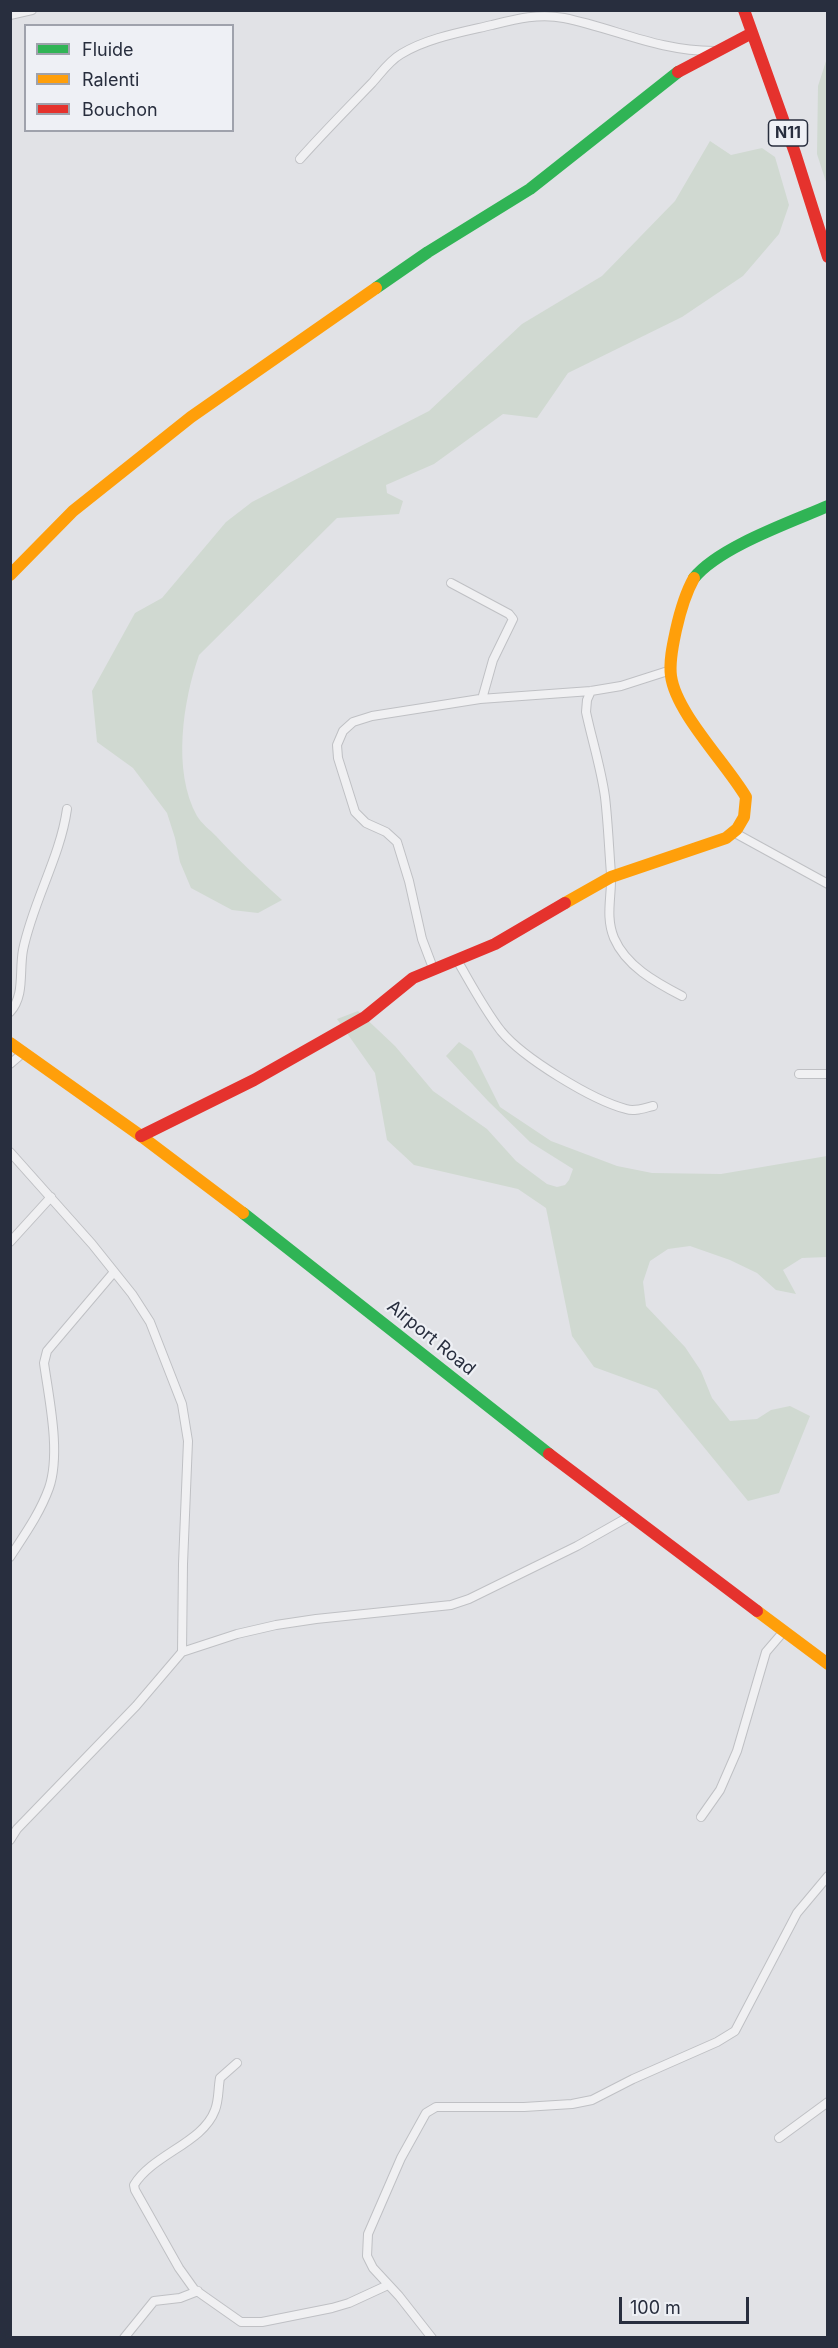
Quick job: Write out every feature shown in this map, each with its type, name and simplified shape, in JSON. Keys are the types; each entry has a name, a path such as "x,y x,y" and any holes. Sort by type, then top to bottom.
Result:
{"main road":[{"name":"N11","path":"744,10 795,153 828,257"},
{"path":"10,575 73,512 191,417 428,252 530,189 671,76 752,33"},
{"path":"141,1136 254,1080 365,1017 413,978 495,944 611,877 720,841 735,833 746,811 746,797 680,699 674,686 671,670 677,628 687,593 696,574 707,565 774,529 828,506"},
{"name":"Airport Road","path":"10,1042 141,1136 294,1251 459,1384 828,1664"}],"street":[{"path":"10,15 32,10"},
{"path":"300,159 329,125 399,54 417,45 471,30 527,17 552,16 604,27 649,43 687,51 718,51"},
{"path":"451,583 509,614 513,619 493,660 482,699"},
{"path":"433,968 422,939 409,881 397,842 386,832 366,823 355,812 338,758 338,745 343,731 348,726 372,716 482,699 591,691 621,686 671,670"},
{"path":"591,691 586,700 585,712 605,797 611,877 608,914 614,938 619,948 637,969 682,996"},
{"path":"10,1012 18,1004 27,933 40,891 59,847 67,809"},
{"path":"735,833 828,884"},
{"path":"457,960 488,1012 516,1048 542,1066 593,1095 625,1109 634,1111 653,1106"},
{"path":"10,1064 24,1052"},
{"path":"799,1074 828,1074"},
{"path":"10,1152 114,1272 150,1322 182,1404 188,1441 182,1653"},
{"path":"10,1242 51,1197"},
{"path":"10,1557 36,1516 50,1485 53,1457 44,1363 47,1352 114,1272"},
{"path":"10,1840 14,1830 136,1706 182,1653 237,1634 276,1625 316,1618 451,1605 469,1599 577,1546 630,1516"},
{"path":"701,1817 720,1790 737,1751 766,1652 784,1631"},
{"path":"432,2337 373,2268 367,2256 368,2234 401,2158 426,2113 436,2108 524,2107 572,2104 592,2100 717,2042 735,2031 796,1913 828,1876"},
{"path":"237,2063 220,2078 215,2112 206,2124 195,2135 156,2161 138,2179 134,2188 178,2268 198,2291 246,2323 332,2308 388,2285"},
{"path":"779,2138 828,2102"},
{"path":"124,2337 154,2301 180,2298 198,2291"}],"shaded area":[{"path":"827,58 828,185 817,154 818,86"},
{"path":"710,141 731,155 762,148 775,157 789,205 779,234 743,276 682,317 568,373 537,418 503,414 434,464 386,485 387,493 403,501 399,514 337,518 199,655 188,693 183,736 182,757 189,798 201,821 282,900 258,913 232,910 191,888 180,862 167,813 133,768 97,742 92,691 135,613 162,598 226,522 252,502 429,411 522,324 602,276 675,201"},
{"path":"358,1011 395,1046 433,1091 487,1129 516,1161 547,1184 557,1187 565,1185 573,1169 530,1142 446,1056 459,1042 472,1051 500,1107 551,1141 617,1166 652,1173 721,1174 827,1156 827,1257 802,1258 783,1270 796,1294 776,1290 757,1273 730,1260 690,1246 668,1249 650,1261 643,1282 646,1306 685,1347 701,1371 712,1398 730,1421 757,1419 771,1410 790,1406 810,1416 779,1493 748,1501 657,1390 594,1367 572,1336 546,1208 518,1189 414,1165 387,1140 375,1073 337,1019"}],"traffic: fast":[{"path":"376,288 428,252 530,189 678,72"},
{"path":"694,578 720,556 738,546 828,506"},
{"path":"243,1213 549,1454"}],"traffic: slow":[{"path":"10,575 73,511 191,417 376,288"},
{"path":"565,903 611,877 726,838 737,829 744,817 746,797 682,706 671,676 672,653 678,623 685,597 694,578"},
{"path":"10,1043 141,1136 243,1213"},
{"path":"757,1611 828,1664"}],"traffic: jam":[{"path":"744,10 795,153 828,257"},
{"path":"678,72 752,33"},
{"path":"141,1136 254,1080 365,1017 413,978 495,944 565,903"},
{"path":"549,1454 757,1611"}]}
